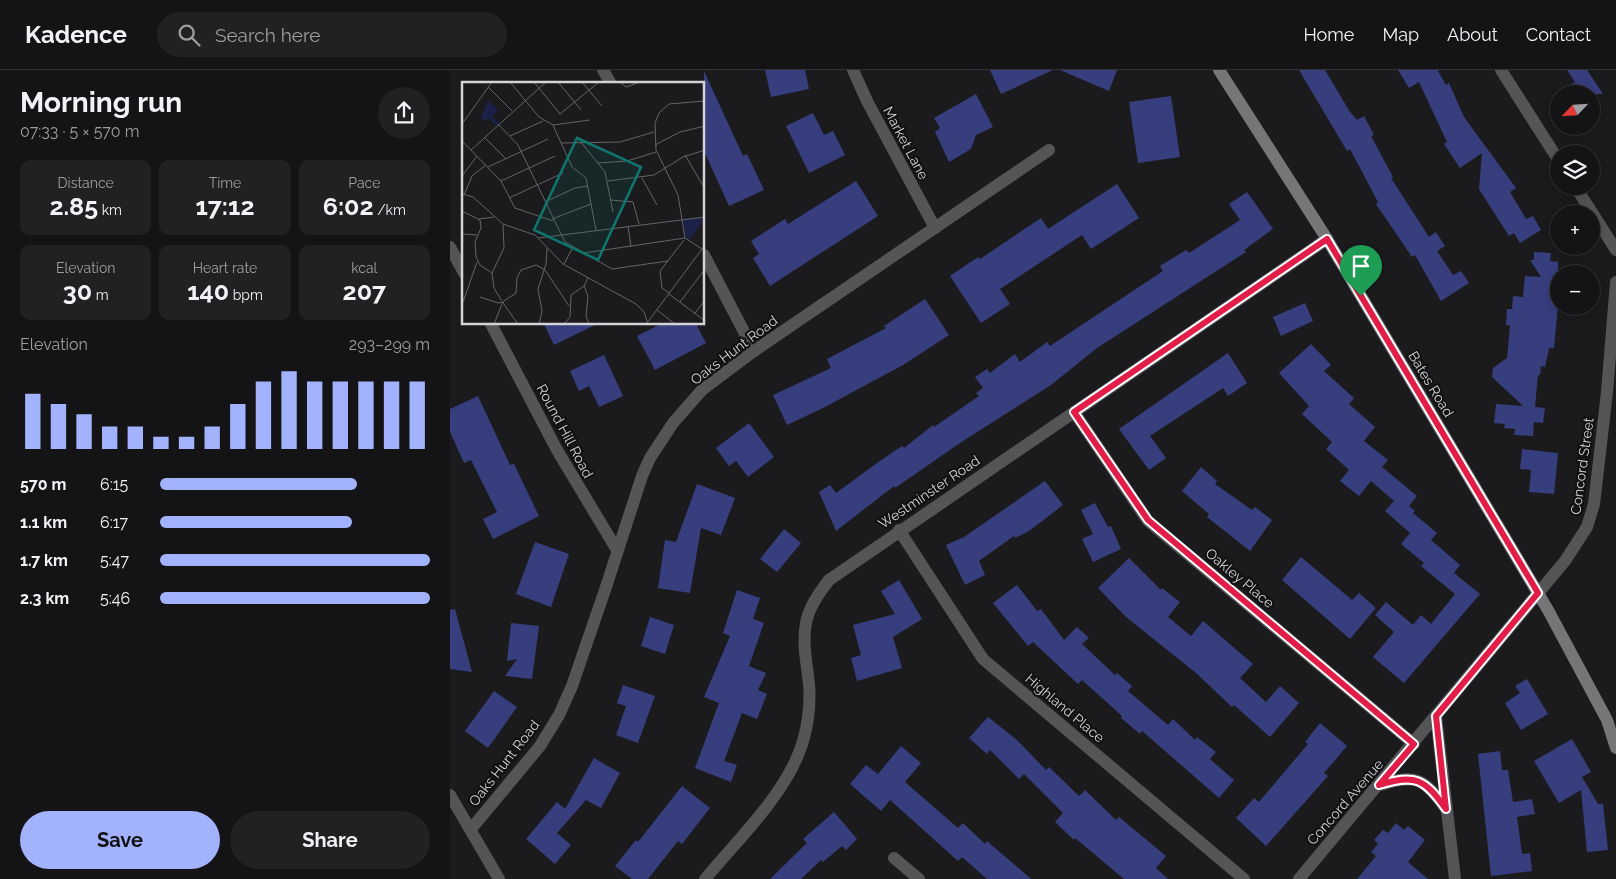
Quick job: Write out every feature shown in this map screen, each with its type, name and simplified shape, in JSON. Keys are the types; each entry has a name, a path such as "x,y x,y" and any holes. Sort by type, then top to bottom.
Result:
{"street":[{"path":"603,70 611,82"},
{"name":"Market Lane","path":"853,70 867,102 935,228"},
{"name":"Bates Road","path":"1219,70 1327,239 1538,593 1611,725 1616,748"},
{"path":"1501,70 1550,147"},
{"name":"Oaks Hunt Road","path":"471,829 540,746 559,715 575,677 650,458 672,423 702,390 754,351 1049,150"},
{"path":"1581,195 1616,250"},
{"name":"Westminster Road","path":"705,879 780,788 799,755 808,714 809,686 805,634 806,622 816,599 837,573 1327,239"},
{"path":"450,247 462,269"},
{"path":"705,258 754,351"},
{"name":"Concord Street","path":"1414,744 1578,544 1587,527 1594,504 1612,392 1616,282"},
{"name":"Round Hill Road","path":"491,325 579,489 617,550"},
{"name":"Oakley Place","path":"1074,412 1148,520 1414,744"},
{"name":"Highland Place","path":"899,530 983,659 1244,879"},
{"path":"1436,716 1455,879"},
{"name":"Concord Avenue","path":"1298,879 1414,744"},
{"path":"1379,785 1399,779 1416,779 1430,788 1446,809"},
{"path":"450,795 499,879"},
{"path":"894,858 919,879"}],"building":[{"path":"765,70 805,70 809,89 771,97"},
{"path":"990,70 1053,70 1001,94"},
{"path":"1060,70 1117,70 1109,91"},
{"path":"1299,70 1325,70 1350,112 1357,120 1364,116 1374,135 1371,136 1393,177 1391,178 1429,237 1436,232 1445,246 1437,251 1453,275 1461,271 1469,283 1441,301 1415,255 1412,257 1376,204 1378,202 1350,149 1347,151"},
{"path":"1398,70 1440,70 1438,71 1446,85 1449,83 1464,117 1516,188 1510,192 1526,219 1533,216 1541,230 1520,243 1514,233 1509,236 1479,189 1482,153 1460,168 1444,144 1447,142 1419,82 1409,88"},
{"path":"1567,70 1587,70 1597,85 1570,85 1575,82"},
{"path":"704,71 743,156 747,154 764,190 729,206 705,153"},
{"path":"976,94 993,127 976,135 971,149 949,162 935,132 940,128 934,118"},
{"path":"1171,96 1180,157 1138,163 1129,102"},
{"path":"813,113 824,135 833,131 845,155 809,173 786,126"},
{"path":"856,181 878,216 770,286 753,258 759,254 751,241 785,219 788,224"},
{"path":"1117,184 1139,218 1091,249 1082,235 1000,289 1010,304 981,323 950,276 978,257 980,259 1041,218 1048,229"},
{"path":"1247,192 1273,229 1244,250 1246,252 1097,348 1051,385 960,443 895,488 894,486 836,531 819,492 830,485 836,493 902,446 904,448 933,425 934,427 979,396 976,393 983,388 975,377 987,369 990,373 1015,354 1020,362 1047,342 1050,346 1163,271 1160,266 1186,250 1189,253 1240,220 1229,204"},
{"path":"1534,252 1550,253 1550,261 1558,262 1558,265 1550,265 1550,315 1557,315 1554,348 1549,348 1545,367 1541,366 1540,375 1538,375 1535,407 1545,408 1543,423 1534,422 1533,436 1514,435 1515,429 1504,428 1505,424 1494,423 1496,404 1523,406 1492,377 1493,368 1507,358 1510,326 1506,325 1507,309 1512,309 1513,296 1523,297 1525,276 1541,277 1530,260 1534,260"},
{"path":"925,299 949,335 903,365 787,425 773,395 831,368 827,359 886,328 884,326"},
{"path":"1305,303 1313,321 1281,336 1273,317"},
{"path":"544,325 595,325 554,345"},
{"path":"659,325 697,325 706,343 655,370 637,336"},
{"path":"1311,344 1331,365 1324,371 1354,398 1349,404 1375,427 1364,441 1388,460 1382,467 1417,496 1409,506 1415,511 1413,513 1437,533 1431,540 1460,565 1454,573 1480,594 1404,683 1373,657 1394,632 1375,615 1386,602 1413,625 1421,615 1431,624 1455,594 1421,566 1424,563 1401,544 1410,533 1385,511 1394,501 1371,481 1359,496 1340,481 1349,470 1326,449 1332,442 1302,414 1309,406 1279,373"},
{"path":"1228,353 1247,383 1228,396 1223,388 1150,436 1166,458 1149,470 1119,429"},
{"path":"604,355 623,396 599,407 589,386 579,391 570,371"},
{"path":"478,396 510,465 514,464 539,516 493,539 483,519 497,512 471,460 464,463 450,432 450,409"},
{"path":"749,423 774,457 748,477 736,461 729,466 716,448"},
{"path":"1522,449 1558,453 1554,494 1529,492 1531,470 1520,469"},
{"path":"1201,467 1217,481 1215,484 1252,510 1255,507 1272,520 1250,551 1207,517 1209,514 1182,491"},
{"path":"1045,481 1063,505 1029,531 1015,538 1014,536 979,561 985,575 965,585 946,545 964,537"},
{"path":"697,484 735,498 721,535 701,528 690,593 658,588 665,540 676,542"},
{"path":"1095,503 1108,527 1111,526 1121,549 1093,562 1082,539 1093,534 1081,510"},
{"path":"784,529 801,543 777,572 760,559"},
{"path":"535,542 569,554 551,607 516,594"},
{"path":"1301,557 1352,600 1359,593 1376,608 1350,639 1282,580"},
{"path":"1129,558 1161,590 1162,588 1180,602 1168,617 1191,636 1203,621 1253,664 1240,678 1266,702 1280,686 1299,703 1270,737 1234,705 1232,707 1196,673 1126,617 1098,588"},
{"path":"899,580 922,619 893,637 902,668 857,681 851,658 861,655 853,625 895,614 881,591"},
{"path":"1017,585 1037,611 1041,609 1064,640 1077,627 1089,638 1082,644 1115,675 1117,673 1132,686 1128,691 1168,725 1173,719 1195,740 1197,737 1216,752 1210,759 1234,780 1219,798 1142,731 1140,734 1121,718 1122,716 1082,680 1078,684 1033,642 1028,646 993,603"},
{"path":"737,590 760,598 753,619 764,623 749,666 766,673 758,690 767,694 757,719 742,713 724,761 737,765 731,782 695,768 719,703 704,697 730,636 723,633"},
{"path":"455,609 472,672 450,669 450,610"},
{"path":"650,617 674,625 665,654 641,646"},
{"path":"511,623 539,626 532,679 505,676 517,659 507,661"},
{"path":"1527,679 1548,714 1521,730 1505,703 1520,693 1515,686"},
{"path":"623,685 655,696 638,743 616,735 626,706 617,703"},
{"path":"494,691 517,707 488,748 465,731"},
{"path":"988,717 1017,740 1046,770 1049,767 1079,796 1085,790 1116,820 1119,817 1166,856 1156,868 1168,879 1124,879 1075,838 1074,840 1055,822 1063,813 1024,774 1019,779 990,750 987,754 969,738"},
{"path":"1320,723 1347,746 1324,773 1328,776 1266,846 1236,818 1254,798 1259,802 1308,744 1305,742"},
{"path":"1572,739 1591,772 1582,777 1598,804 1603,804 1608,850 1587,852 1581,790 1559,803 1534,761"},
{"path":"901,746 921,763 905,782 958,828 963,823 985,844 987,841 1031,879 987,879 962,857 958,861 890,800 881,811 850,784 866,765 878,774"},
{"path":"1500,751 1502,770 1508,770 1513,802 1532,799 1535,814 1517,817 1522,854 1530,853 1532,871 1491,876 1478,754"},
{"path":"594,758 620,773 601,808 586,800 557,833 571,845 555,864 526,839 557,802 565,809"},
{"path":"682,786 710,808 682,844 678,841 648,879 632,879 615,866 636,840 638,842"},
{"path":"834,812 857,839 846,850 842,846 823,862 821,860 801,879 770,879 807,843 803,839"},
{"path":"1396,823 1404,830 1408,826 1425,840 1408,862 1428,879 1357,879 1376,856 1371,852 1378,844 1374,840 1383,830 1388,833"}],"route":[{"path":"1327,239 1361,296 1538,593 1436,716 1446,809 1430,788 1416,779 1399,779 1379,785 1414,744 1148,520 1074,412 1113,383 1327,239"}]}
